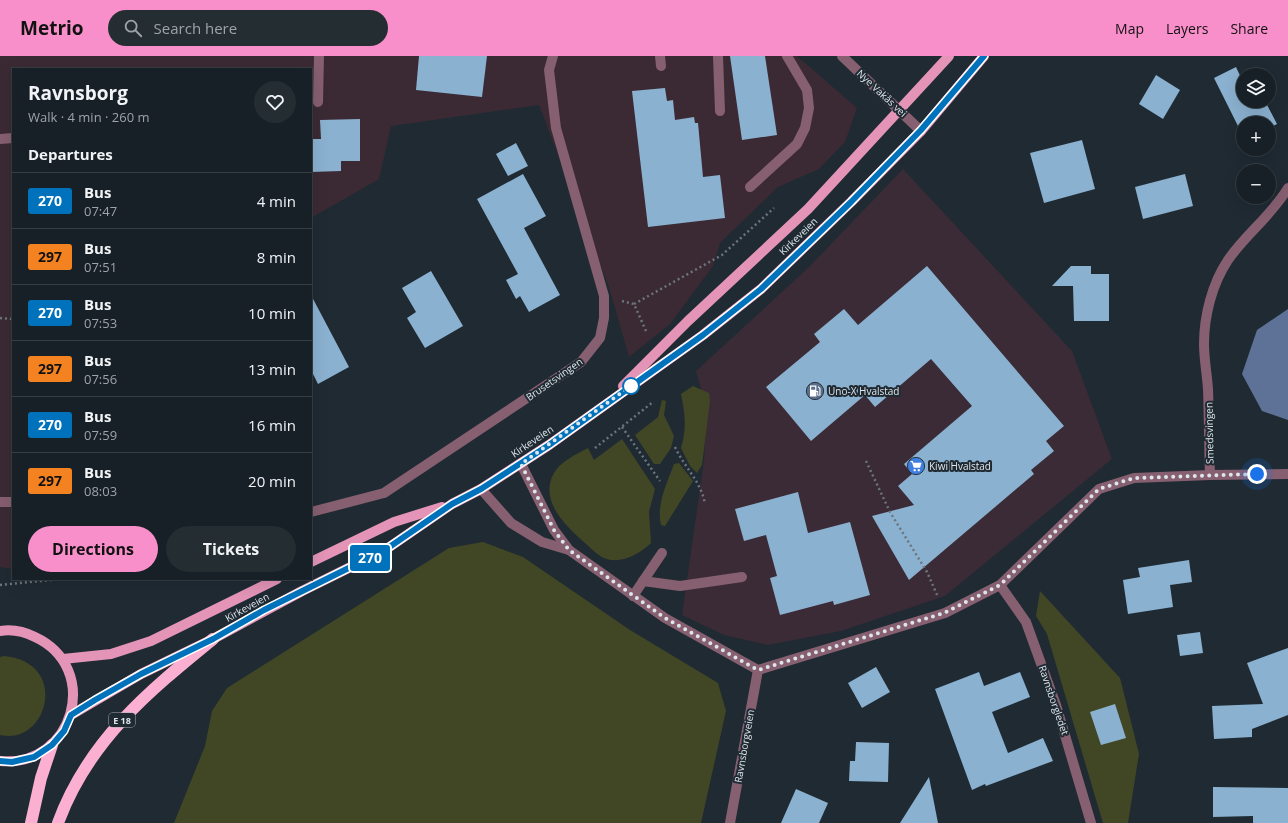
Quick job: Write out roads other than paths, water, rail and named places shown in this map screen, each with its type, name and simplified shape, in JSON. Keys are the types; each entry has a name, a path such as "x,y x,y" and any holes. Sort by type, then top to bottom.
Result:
{"highway":[{"name":"E 18","path":"58,823 81,774 106,736 155,686 213,639"},
{"path":"31,823 41,778 52,745"}],"main road":[{"name":"Kirkeveien","path":"603,406 688,321 808,209 949,56"},
{"name":"Kirkeveien","path":"71,715 141,674 213,639 283,600 385,550 452,504 481,489 521,464 703,335 761,289 921,130 984,56"},
{"name":"Kirkeveien","path":"312,562 394,522 452,504"},
{"name":"Kirkeveien","path":"63,659 111,654 151,641 275,580"},
{"path":"0,631 26,632 47,642 63,659 73,686 71,715 64,731 52,745 34,757 12,762 0,761"}],"street":[{"path":"318,102 319,56"},
{"name":"Brusetsvingen","path":"312,512 384,494 581,362 600,338 604,318 604,296 556,128 549,70 553,56"},
{"path":"718,56 720,111"},
{"path":"750,187 797,144 805,128 809,108 807,90 796,67 787,56"},
{"name":"Nye Vakås vei","path":"842,56 921,130"},
{"path":"0,139 12,138"},
{"name":"Smedsvingen","path":"758,670 944,613 1000,585 1099,489 1134,478 1210,474 1208,388 1204,343 1207,314 1214,284 1228,260 1245,239 1278,205 1288,188"},
{"path":"521,464 554,530 569,550 665,618 758,670"},
{"path":"1210,474 1288,474"},
{"path":"481,489 511,523 542,542 569,550"},
{"path":"0,502 12,502"},
{"path":"633,596 662,553"},
{"path":"643,581 680,586 742,577"},
{"name":"Ravnsborgledet","path":"1000,585 1026,622 1056,704 1091,823"},
{"name":"Ravnsborgveien","path":"730,823 758,670"}],"water":[{"path":"1288,309 1288,420 1262,411 1242,374 1257,330"}],"place":[{"name":"Uno-X Hvalstad","path":"815,391"},
{"name":"Kiwi Hvalstad","path":"916,466"}]}
